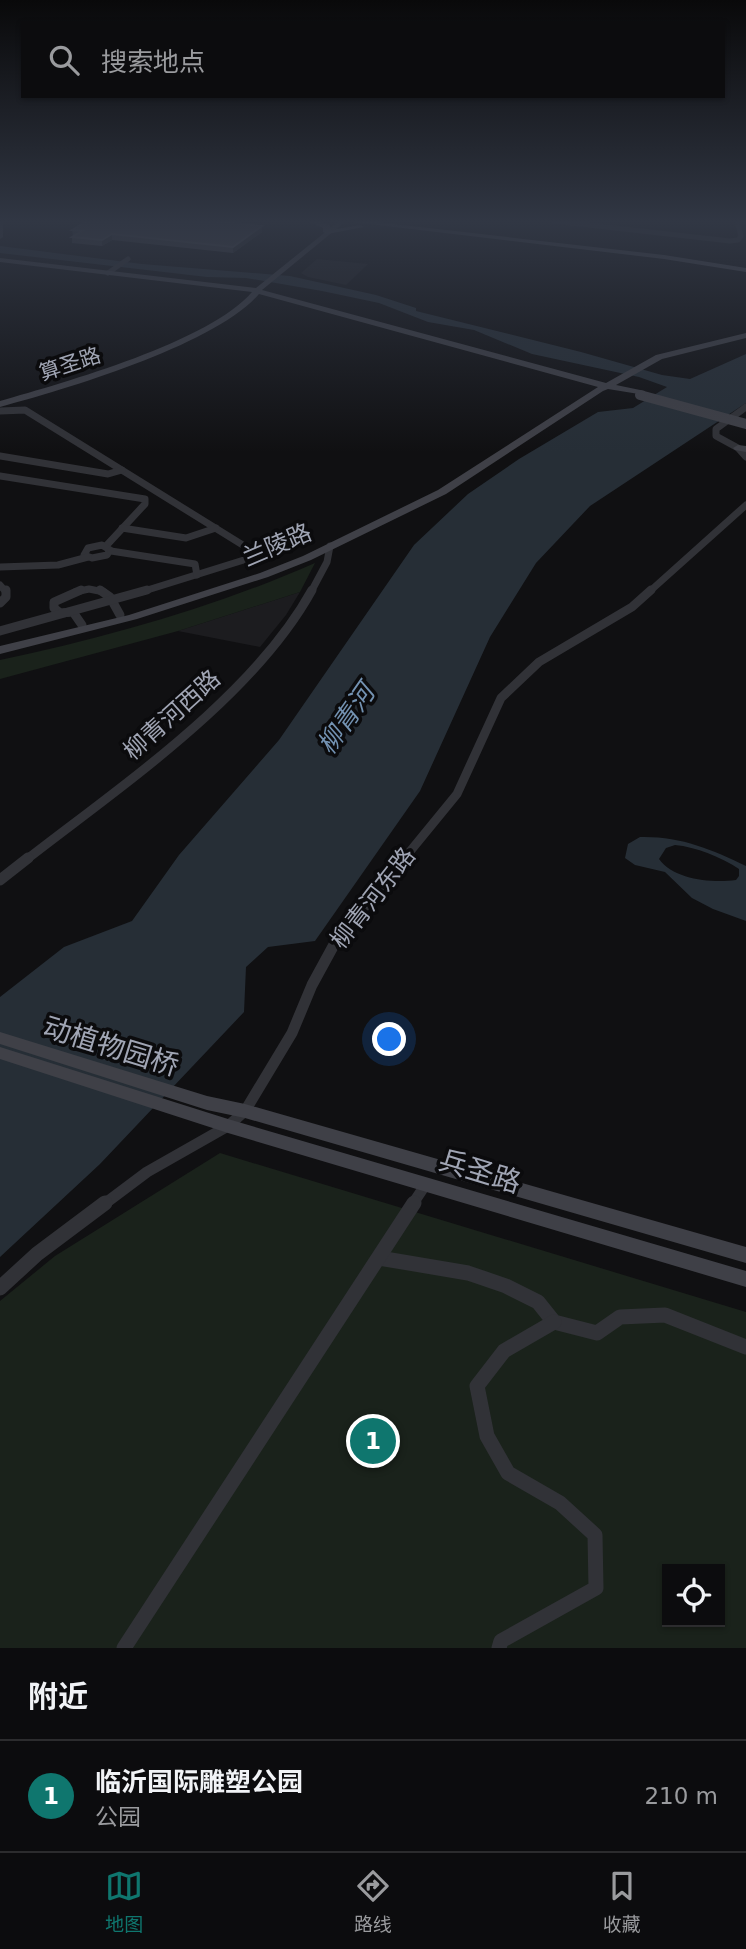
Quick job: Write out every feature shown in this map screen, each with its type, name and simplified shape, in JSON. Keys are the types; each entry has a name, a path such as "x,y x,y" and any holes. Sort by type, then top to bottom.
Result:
{"main road":[{"name":"算圣路","path":"0,402 72,383 163,349 222,319 250,298"},
{"path":"303,298 609,386 746,422"},
{"path":"330,546 345,543 449,494 643,365 671,353 710,346 746,335"},
{"name":"兰陵路","path":"0,648 120,615 330,546"},
{"name":"兰陵路","path":"0,648 183,601 264,575 330,546"},
{"name":"动植物园桥","path":"0,1038 203,1110"},
{"name":"动植物园桥","path":"0,1053 203,1110"},
{"name":"兵圣路","path":"203,1110 245,1111 746,1255"},
{"name":"兵圣路","path":"203,1110 228,1126 746,1279"}],"street":[{"path":"746,407 716,429 716,436 742,448 746,457"},
{"path":"0,411 25,410 254,552 247,559 197,575 0,631"},
{"path":"0,456 108,474 122,470"},
{"path":"0,476 145,499 145,504 122,528 102,557 88,557 58,565 0,567"},
{"name":"柳青河东路","path":"0,1288 37,1254 147,1172 228,1126 245,1111 292,1033 312,985 336,941 457,794 501,698 539,663 632,607 746,505"},
{"path":"122,528 186,538 216,528"},
{"name":"柳青河西路","path":"0,880 176,743 265,658 315,586 327,562 330,546"},
{"path":"88,557 83,552 88,548 108,549 195,564 197,575"},
{"path":"0,585 6,589 6,597 0,603"},
{"path":"73,612 60,612 54,608 54,602 86,589 98,589 108,594 120,615"},
{"path":"73,612 82,625"},
{"path":"124,1648 426,1184"},
{"path":"379,1258 468,1273 506,1286 538,1302 554,1322 597,1333 620,1317 666,1315 746,1347"},
{"path":"499,1648 501,1641 596,1588 595,1535 561,1503 508,1473 487,1436 477,1386 503,1351 554,1322"}],"shaded area":[{"path":"315,563 300,592 178,631 0,679 0,660 160,620 238,594"},
{"path":"300,592 286,615 260,647 178,631"},
{"path":"220,1153 746,1312 746,1648 0,1648 0,1301 55,1256"}],"water":[{"name":"柳青河","path":"355,298 385,298 416,308 416,311 662,375 690,379 746,354 746,403 590,506 536,563 490,637 420,791 315,941 268,947 246,967 244,1012 100,1164 0,1257 0,997 64,947 132,921 179,855 279,740 414,545 468,494 519,459 598,412 633,408 667,387 639,377 532,354 474,330 428,322 379,303"},
{"path":"640,837 682,841 746,866 746,921 692,898 665,872 635,865 625,858 628,844","holes":["683,846 724,860 739,869 739,876 736,880 726,881 684,876 674,872 659,859 666,848"]}],"place":[{"name":"临沂国际雕塑公园","path":"373,1441"}]}
